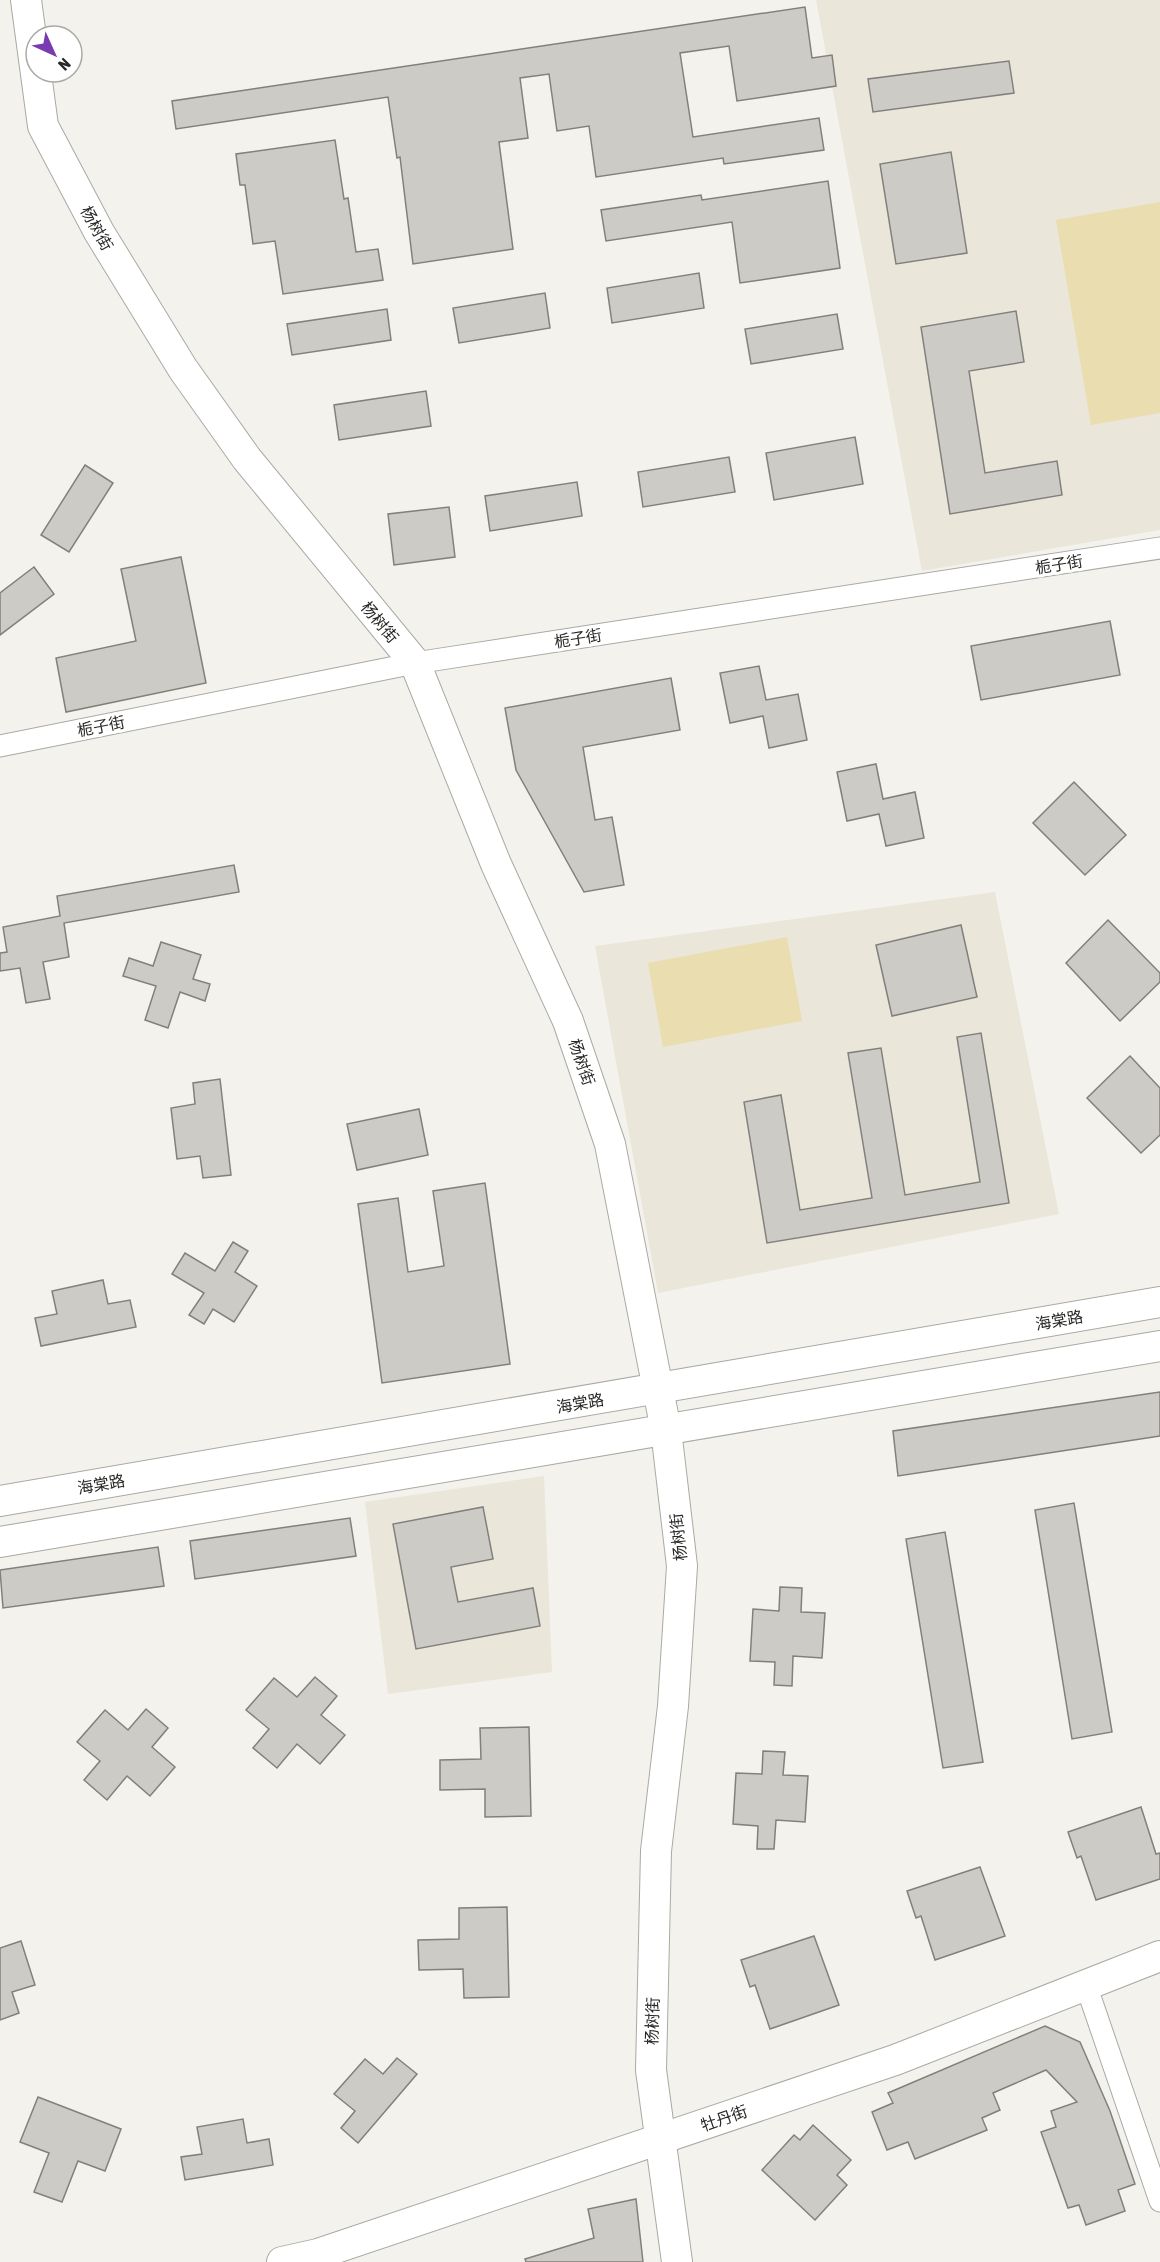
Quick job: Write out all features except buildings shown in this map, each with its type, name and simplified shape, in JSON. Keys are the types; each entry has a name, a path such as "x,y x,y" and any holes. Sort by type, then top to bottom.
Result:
{"street":[{"name":"杨树街","path":"26,0 43,126 99,232 183,369 247,459 415,663 496,864 568,1021 610,1144 666,1430 682,1566 673,1706 656,1851 651,2070 677,2262"},
{"name":"栀子街","path":"0,746 415,663 1160,548"},
{"name":"海棠路","path":"0,1501 658,1390 1160,1302"},
{"path":"0,1542 1160,1346"},
{"name":"牡丹街","path":"282,2262 318,2254 895,2060 1160,1956"},
{"path":"1086,1985 1160,2201"}],"shaded area":[{"path":"816,0 1160,0 1160,530 922,571"},
{"path":"1160,202 1160,413 1091,425 1056,220"},
{"path":"995,892 1059,1214 658,1293 595,946"},
{"path":"787,937 802,1021 663,1047 648,963"},
{"path":"544,1476 552,1672 388,1694 365,1502"}]}
